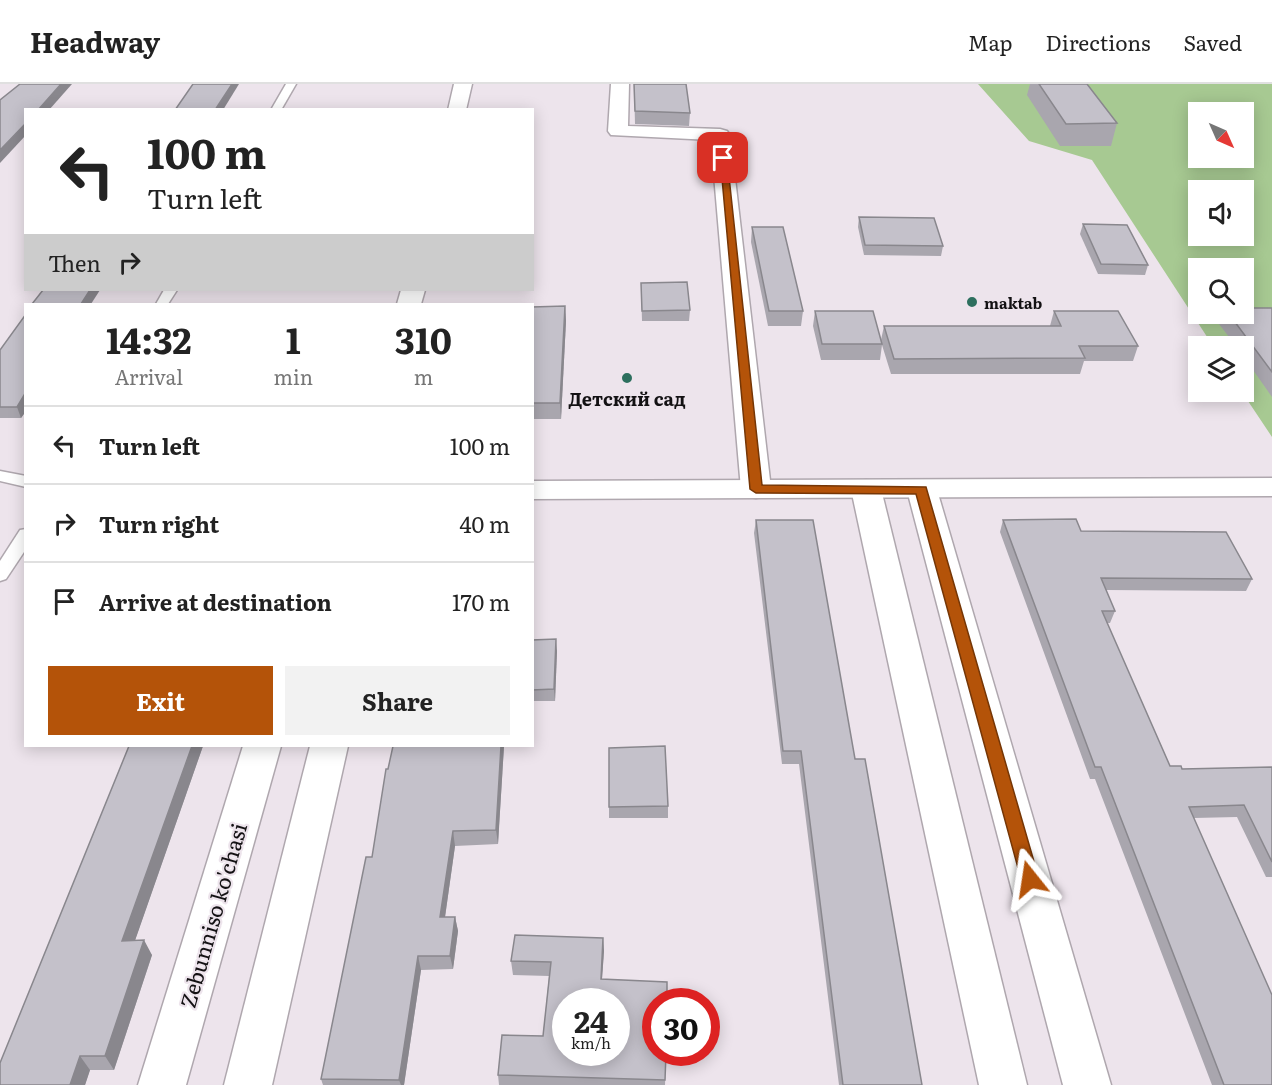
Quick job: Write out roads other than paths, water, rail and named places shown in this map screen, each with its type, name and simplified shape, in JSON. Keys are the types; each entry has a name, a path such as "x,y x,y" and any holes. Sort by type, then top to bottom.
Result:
{"street":[{"path":"457,108 463,84"},
{"path":"620,84 618,131 720,135 756,489"},
{"path":"534,490 1272,487"},
{"path":"866,489 1004,1085"},
{"path":"921,490 1087,1085"},
{"name":"Zebunniso ko'chasi","path":"162,1085 262,747"},
{"path":"248,1085 328,747"}],"lane":[{"path":"277,108 291,84"},
{"path":"0,476 14,477 24,482"},
{"path":"0,575 24,537"}],"place":[{"name":"maktab","path":"972,302"},
{"name":"Детский сад","path":"627,378"}]}
